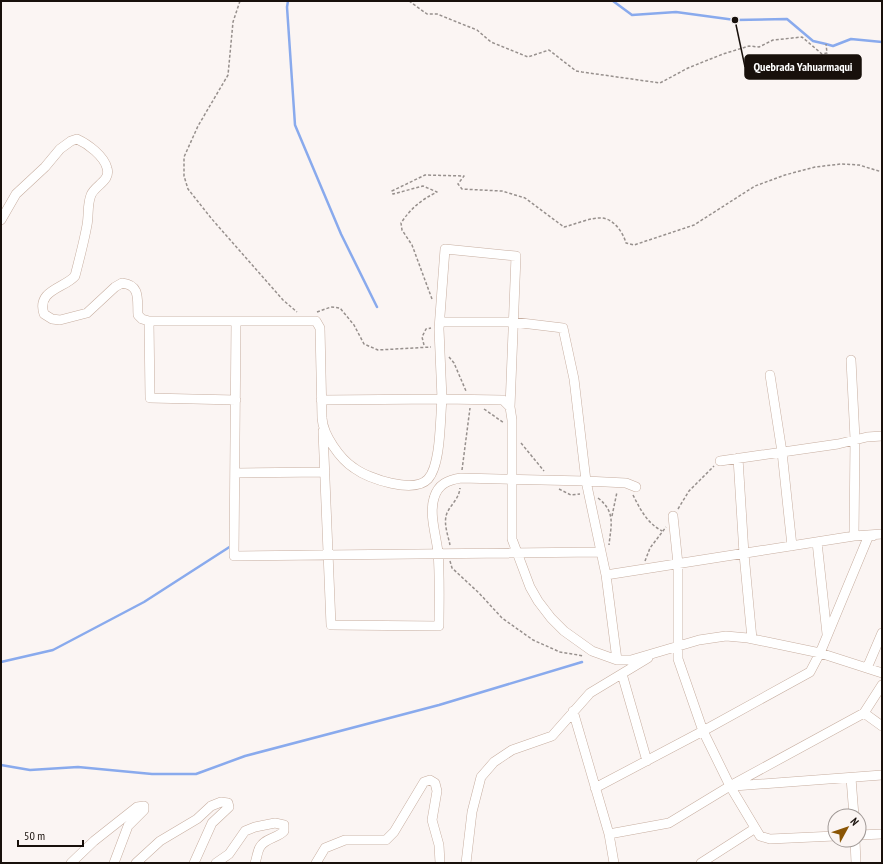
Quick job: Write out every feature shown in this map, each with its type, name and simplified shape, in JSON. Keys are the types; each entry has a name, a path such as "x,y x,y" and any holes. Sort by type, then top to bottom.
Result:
{"street":[{"path":"1,220 16,194 46,167 60,149 71,141 77,139 92,148 104,162 108,175 106,180 93,192 90,197 87,225 75,276 72,280 51,291 42,310 47,318 60,320 87,313 115,287 122,283 133,286 138,292 138,315 142,319 308,321 319,324 321,400 330,554 332,625 439,626 438,553 432,508 434,497 440,487 447,481 461,478 586,481 624,483 636,486"},
{"path":"322,423 329,440 353,468 368,476 399,485 415,486 428,478 436,464 442,398 440,326 445,249 516,256 510,407 513,480 512,539 516,553 538,601 551,618 564,631 592,651 617,660 631,660 698,640 726,636 752,639 820,653 882,673"},
{"path":"149,320 150,398 236,400"},
{"path":"236,321 234,556 600,552"},
{"path":"440,326 514,322 560,326 565,330 574,379 586,481 606,575 617,660"},
{"path":"852,360 855,439 854,536"},
{"path":"770,375 782,452 792,546"},
{"path":"321,400 442,398 503,400 510,407"},
{"path":"720,460 782,452 867,436 882,436"},
{"path":"738,458 744,554 752,639"},
{"path":"235,473 325,472"},
{"path":"673,516 678,564 680,645 678,659 703,731 730,786 754,829 760,836 770,839 827,836"},
{"path":"606,575 854,536 882,534"},
{"path":"869,535 882,540"},
{"path":"595,788 810,672 828,636 869,535"},
{"path":"817,542 828,636"},
{"path":"867,668 882,634"},
{"path":"466,863 472,812 481,777 494,762 512,750 552,736 590,693 658,653"},
{"path":"622,674 647,761"},
{"path":"609,834 669,824 730,786 864,713 882,684"},
{"path":"573,712 609,834 614,863"},
{"path":"864,713 882,726"},
{"path":"730,786 882,775"},
{"path":"852,778 854,808"},
{"path":"316,863 325,848 345,840 386,840 394,832 424,782 430,780 435,783 437,791 432,820 439,845 440,863"},
{"path":"136,863 160,841 197,819 211,806 221,802 228,803 229,807 226,811 212,824 194,863"},
{"path":"71,863 94,841 137,807 144,806 144,810 128,826 114,863"},
{"path":"216,863 229,854 245,830 276,823 284,825 284,830 280,835 266,840 260,847 255,863"},
{"path":"701,863 754,829"},
{"path":"867,835 882,834"},
{"path":"855,848 856,863"}],"path":[{"path":"240,1 234,22 228,75 198,126 184,157 184,176 188,189 211,218 283,300 300,315"},
{"path":"408,1 427,14 437,14 477,30 491,42 528,57 549,50 576,71 660,83 688,68 723,54 749,46 759,47 773,40 802,38 822,54 827,53 826,44"},
{"path":"441,309 437,308 430,296 412,245 402,230 401,223 408,212 420,200 437,192 423,186 393,194 392,191 425,175 464,176 458,184 462,189 502,191 525,198 564,227 601,218 612,222 624,234 626,243 634,245 694,225 755,186 785,174 841,164 859,165 882,172"},
{"path":"316,313 331,307 340,308 354,325 364,344 378,350 424,346 440,349 454,363 467,394 471,399 503,422 562,492 571,495 588,493 599,498 606,505 612,515 609,546"},
{"path":"424,346 422,336 426,329 440,326"},
{"path":"644,563 650,548 689,491 720,460"},
{"path":"611,520 618,490 624,483 641,512 656,528 662,531"}],"waterway":[{"path":"288,1 287,7 295,125 341,234 377,307"},
{"path":"613,1 632,15 676,12 735,20 787,19 813,41 833,46 851,39 882,42"},
{"path":"1,662 53,650 144,602 231,546"},
{"path":"1,765 30,770 78,767 152,774 196,774 245,756 439,705 582,662"}],"place":[{"name":"Quebrada Yahuarmaqui","path":"735,20"}]}
